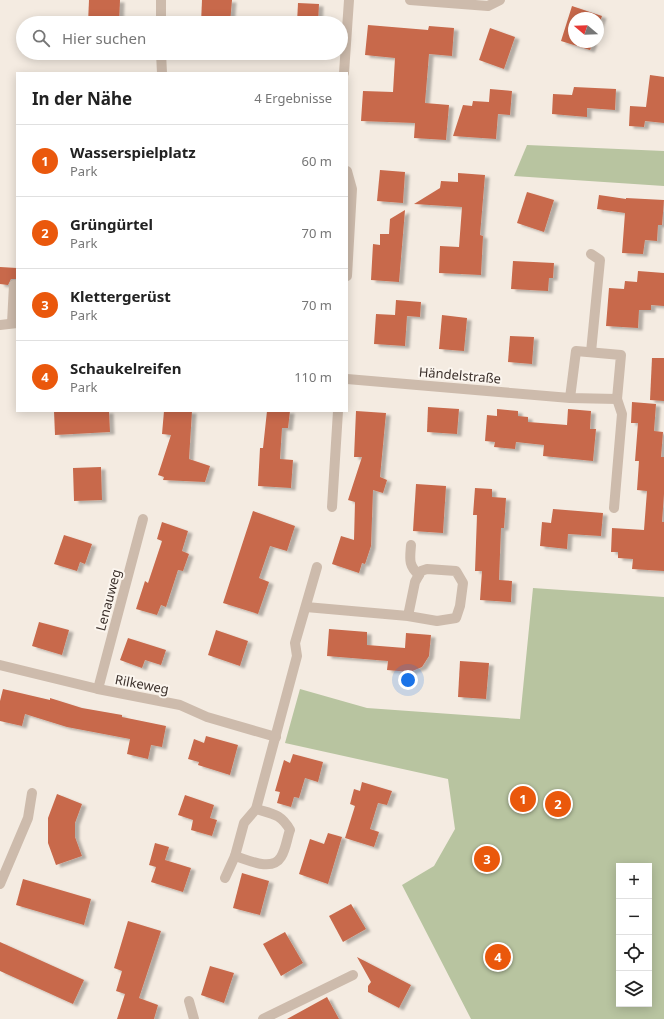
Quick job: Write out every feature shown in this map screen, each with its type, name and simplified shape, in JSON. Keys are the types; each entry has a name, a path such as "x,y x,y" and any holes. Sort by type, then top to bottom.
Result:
{"street":[{"path":"160,0 161,16"},
{"path":"348,16 349,0"},
{"path":"410,0 488,6 500,0"},
{"path":"161,60 162,72"},
{"path":"344,72 345,60"},
{"path":"348,175 352,189 348,259"},
{"path":"591,254 600,260 591,352"},
{"path":"0,325 14,323 14,285"},
{"path":"570,398 576,351 621,355 617,399 622,414 614,508"},
{"name":"Händelstraße","path":"348,379 570,398 617,399"},
{"path":"332,507 338,412"},
{"name":"Lenauweg","path":"98,689 143,519"},
{"path":"411,545 410,563 413,570 419,575"},
{"path":"225,878 235,856 244,823 256,809 297,656 295,643 317,567"},
{"path":"306,607 408,616 437,622 456,618 460,606 463,583 456,571 427,569 421,571 415,582 408,616"},
{"name":"Rilkeweg","path":"0,665 98,689 180,705 207,716 276,737"},
{"path":"0,884 28,818 32,793"},
{"path":"235,856 267,865 276,863 282,856 290,830 285,821 277,815 256,809"},
{"path":"270,1017 353,975"},
{"path":"189,1001 194,1019"}],"green space":[{"path":"527,145 664,151 664,186 514,176"},
{"path":"533,588 664,597 664,1019 471,1019 402,885 434,866 455,829 448,779 285,743 300,689 367,708 520,719"}],"building":[{"path":"89,0 120,0 119,16 88,16"},
{"path":"202,0 232,0 231,16 201,16"},
{"path":"298,3 319,4 318,16 297,16"},
{"path":"572,6 590,12 570,12"},
{"path":"568,19 568,43 561,41"},
{"path":"368,25 428,30 429,26 454,28 452,56 429,54 425,103 449,105 446,140 414,138 415,123 361,121 363,91 393,92 395,58 365,55"},
{"path":"490,28 515,37 504,69 479,60"},
{"path":"650,75 664,77 664,123 645,121 644,127 629,126 630,106 646,107"},
{"path":"574,87 616,89 615,110 587,108 587,117 552,114 553,94 572,95"},
{"path":"490,89 512,91 510,115 498,114 496,139 453,136 463,105 472,106 473,101 489,102"},
{"path":"380,170 405,172 403,203 377,201"},
{"path":"458,173 485,175 480,235 483,236 481,275 439,273 440,246 459,247 462,207 414,204 440,188 441,181 458,182"},
{"path":"527,192 554,200 544,232 517,223"},
{"path":"599,195 626,199 664,200 662,225 658,225 657,241 645,240 643,254 622,253 625,213 597,209"},
{"path":"405,210 399,282 371,280 373,244 380,245 380,234 389,234 390,219"},
{"path":"513,261 554,263 553,278 549,278 548,291 511,289"},
{"path":"0,267 16,268 16,279 11,279 8,285 0,284"},
{"path":"638,271 664,273 664,306 651,305 651,310 639,310 638,328 606,326 609,288 624,289 625,281 637,282"},
{"path":"396,300 421,302 420,317 407,316 405,346 374,344 376,314 395,315"},
{"path":"442,315 467,318 464,351 439,349"},
{"path":"510,336 534,337 532,364 508,362"},
{"path":"652,358 664,358 664,401 650,400"},
{"path":"632,402 656,404 654,431 663,432 661,457 664,457 662,522 664,522 664,571 632,569 633,559 618,558 618,552 611,552 612,528 644,530 647,491 637,490 639,461 635,461 638,423 631,423"},
{"path":"428,407 459,409 457,434 427,432"},
{"path":"497,409 518,411 518,416 528,417 528,422 567,425 568,409 591,411 590,429 596,429 593,461 543,456 544,445 516,442 515,449 494,447 495,442 485,441 487,415 497,416"},
{"path":"356,411 386,413 380,477 387,480 383,493 373,490 371,546 365,564 362,563 359,573 332,564 341,536 354,540 355,502 348,500 362,457 354,457"},
{"path":"54,412 109,412 110,432 55,435"},
{"path":"164,412 192,412 189,459 210,466 205,482 163,480 164,477 158,475 171,435 162,434"},
{"path":"267,412 290,412 288,428 282,428 280,459 293,460 291,488 258,486 260,448 263,448"},
{"path":"101,467 102,500 74,501 73,468"},
{"path":"416,484 446,486 443,533 413,531"},
{"path":"475,488 492,489 492,497 506,498 504,528 501,528 499,580 512,581 511,602 480,600 482,571 475,571 477,515 473,515"},
{"path":"553,509 603,513 601,536 568,534 567,549 540,546 542,522 551,523"},
{"path":"253,511 295,526 287,551 270,546 259,578 269,582 258,614 223,603"},
{"path":"162,522 188,531 182,551 189,554 183,571 178,570 166,607 161,605 157,615 136,609 145,581 148,583 162,541 157,539"},
{"path":"64,535 92,544 85,564 80,562 77,571 54,564"},
{"path":"39,622 69,630 62,655 32,646"},
{"path":"329,629 367,632 367,645 405,648 406,633 431,635 429,656 422,667 410,672 387,670 388,661 327,656"},
{"path":"216,630 248,641 240,666 208,655"},
{"path":"128,638 166,650 161,665 145,660 142,668 120,660"},
{"path":"460,661 489,663 486,699 458,697"},
{"path":"3,689 50,700 50,698 82,708 122,715 122,717 166,726 162,747 151,745 148,759 127,754 130,739 67,727 25,714 22,726 0,721 0,701"},
{"path":"206,736 238,745 230,775 198,765 199,762 188,759 194,739 204,743"},
{"path":"293,754 323,762 318,782 305,778 299,798 294,797 291,807 277,803 280,792 275,791 284,760 290,763"},
{"path":"362,782 392,791 387,805 378,803 370,829 379,832 374,847 345,838 355,806 350,804 354,789 360,791"},
{"path":"57,794 82,804 75,823 75,837 82,856 56,865 48,843 48,818"},
{"path":"185,795 214,805 210,818 217,820 212,836 191,830 193,820 178,815"},
{"path":"328,833 342,837 328,884 299,874 310,839 324,844"},
{"path":"155,843 169,847 165,860 191,868 183,892 151,882 156,867 149,865"},
{"path":"242,873 269,881 260,915 233,908"},
{"path":"23,879 91,899 84,925 16,905"},
{"path":"351,904 366,929 343,942 329,916"},
{"path":"128,921 161,931 139,998 158,1005 154,1019 117,1019 125,994 116,991 122,971 114,968"},
{"path":"285,932 303,963 281,976 263,944"},
{"path":"0,942 84,980 73,1004 0,971"},
{"path":"357,957 411,985 399,1008 368,992 368,986 371,982"},
{"path":"210,966 234,973 224,1003 201,995"},
{"path":"327,997 339,1019 287,1019"}],"place":[{"name":"Wasserspielplatz","path":"523,799"},
{"name":"Grüngürtel","path":"558,804"},
{"name":"Klettergerüst","path":"487,859"},
{"name":"Schaukelreifen","path":"498,957"}]}
